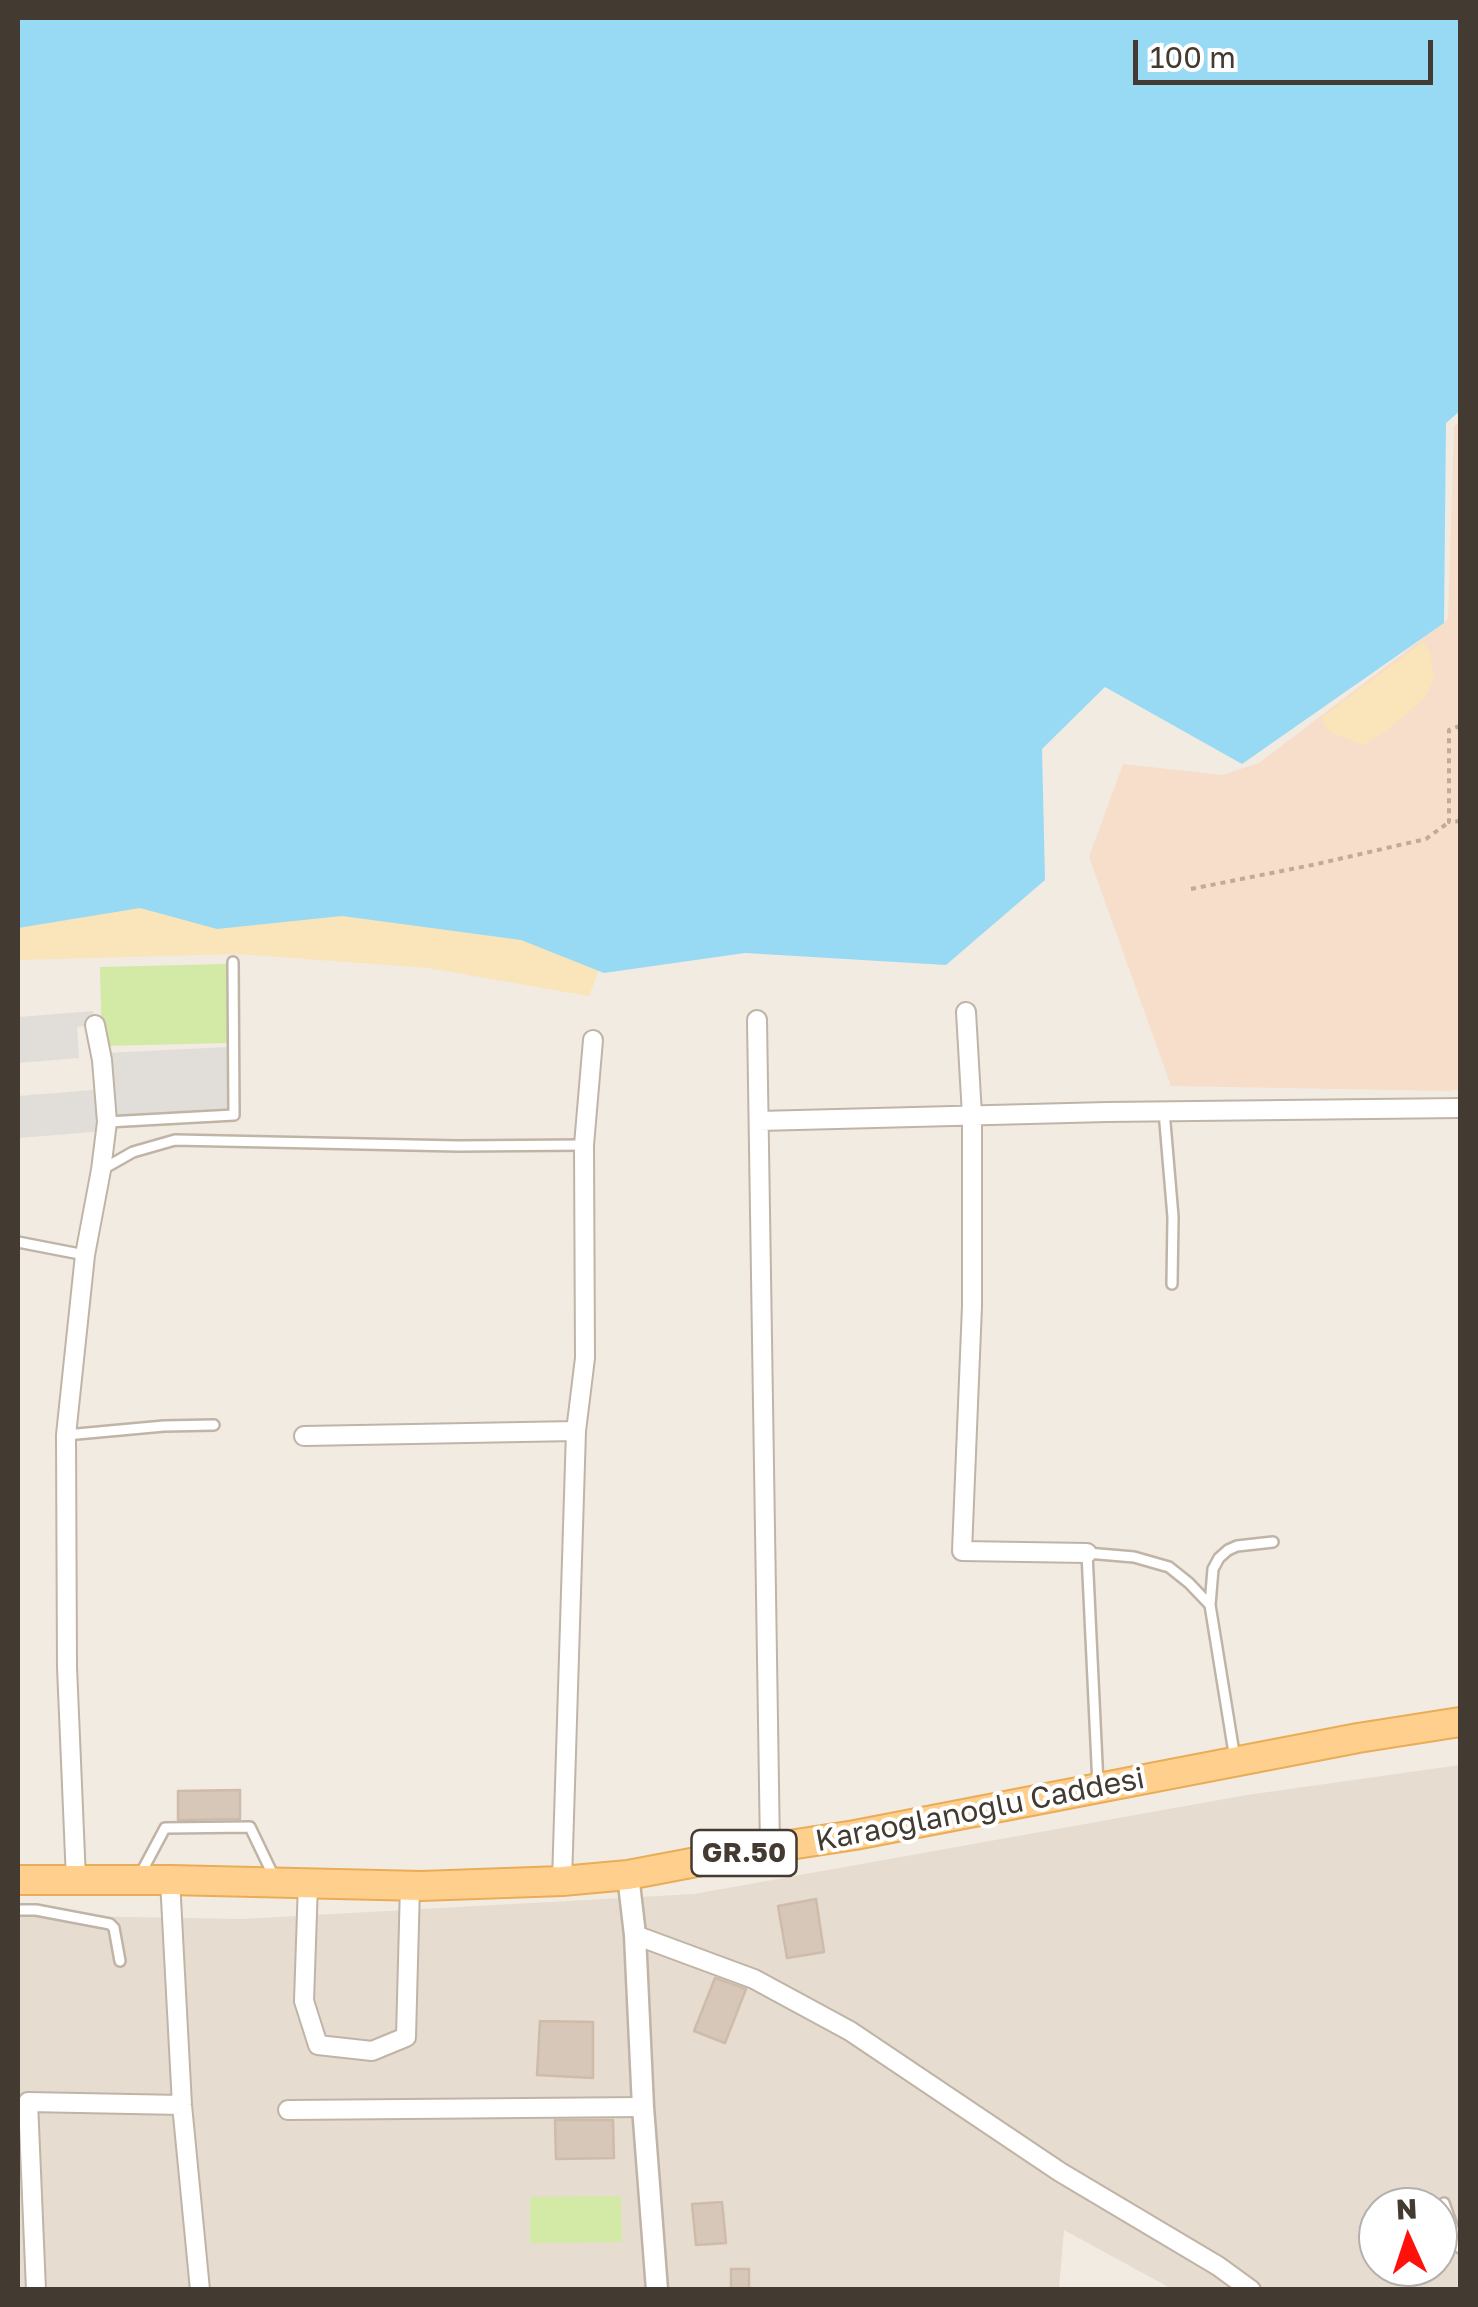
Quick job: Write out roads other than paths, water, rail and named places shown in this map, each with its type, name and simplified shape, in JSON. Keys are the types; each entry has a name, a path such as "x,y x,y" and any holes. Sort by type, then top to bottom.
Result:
{"main road":[{"name":"Karaoğlanoğlu Caddesi","path":"25,1880 410,1886 628,1875 1460,1722"}],"street":[{"path":"966,1012 972,1115 972,1306 962,1551 1087,1553"},
{"path":"758,1020 770,1848"},
{"path":"76,1880 67,1668 66,1435 84,1255 106,1122 102,1060 95,1025"},
{"path":"562,1881 576,1431 586,1358 584,1145 593,1040"},
{"path":"760,1121 1460,1108"},
{"path":"304,1436 576,1431"},
{"path":"628,1875 657,2290"},
{"path":"170,1880 182,2105 200,2290"},
{"path":"308,1883 304,2002 318,2045 372,2051 406,2037 410,1886"},
{"path":"635,1935 754,1979 850,2031 1060,2172 1218,2266 1251,2290"},
{"path":"36,2290 27,2269 28,2102 182,2105"},
{"path":"288,2110 642,2107"}],"lane":[{"path":"106,1122 234,1115 233,962"},
{"path":"1164,1111 1173,1217 1172,1284"},
{"path":"101,1170 133,1152 175,1140 584,1145"},
{"path":"18,1242 84,1255"},
{"path":"66,1435 214,1425"},
{"path":"1236,1762 1210,1604 1214,1569 1219,1558 1236,1546 1272,1542"},
{"path":"1099,1788 1087,1553 1134,1557 1169,1567 1210,1604"},
{"path":"137,1880 165,1828 250,1827 276,1883"},
{"path":"25,1880 36,1910"},
{"path":"18,1910 110,1924 120,1961"}],"water":[{"path":"18,18 1460,18 1460,411 1446,423 1444,623 1242,764 1105,687 1042,749 1045,880 946,965 745,953 604,973 521,940 342,916 217,929 140,908 18,928"}]}
